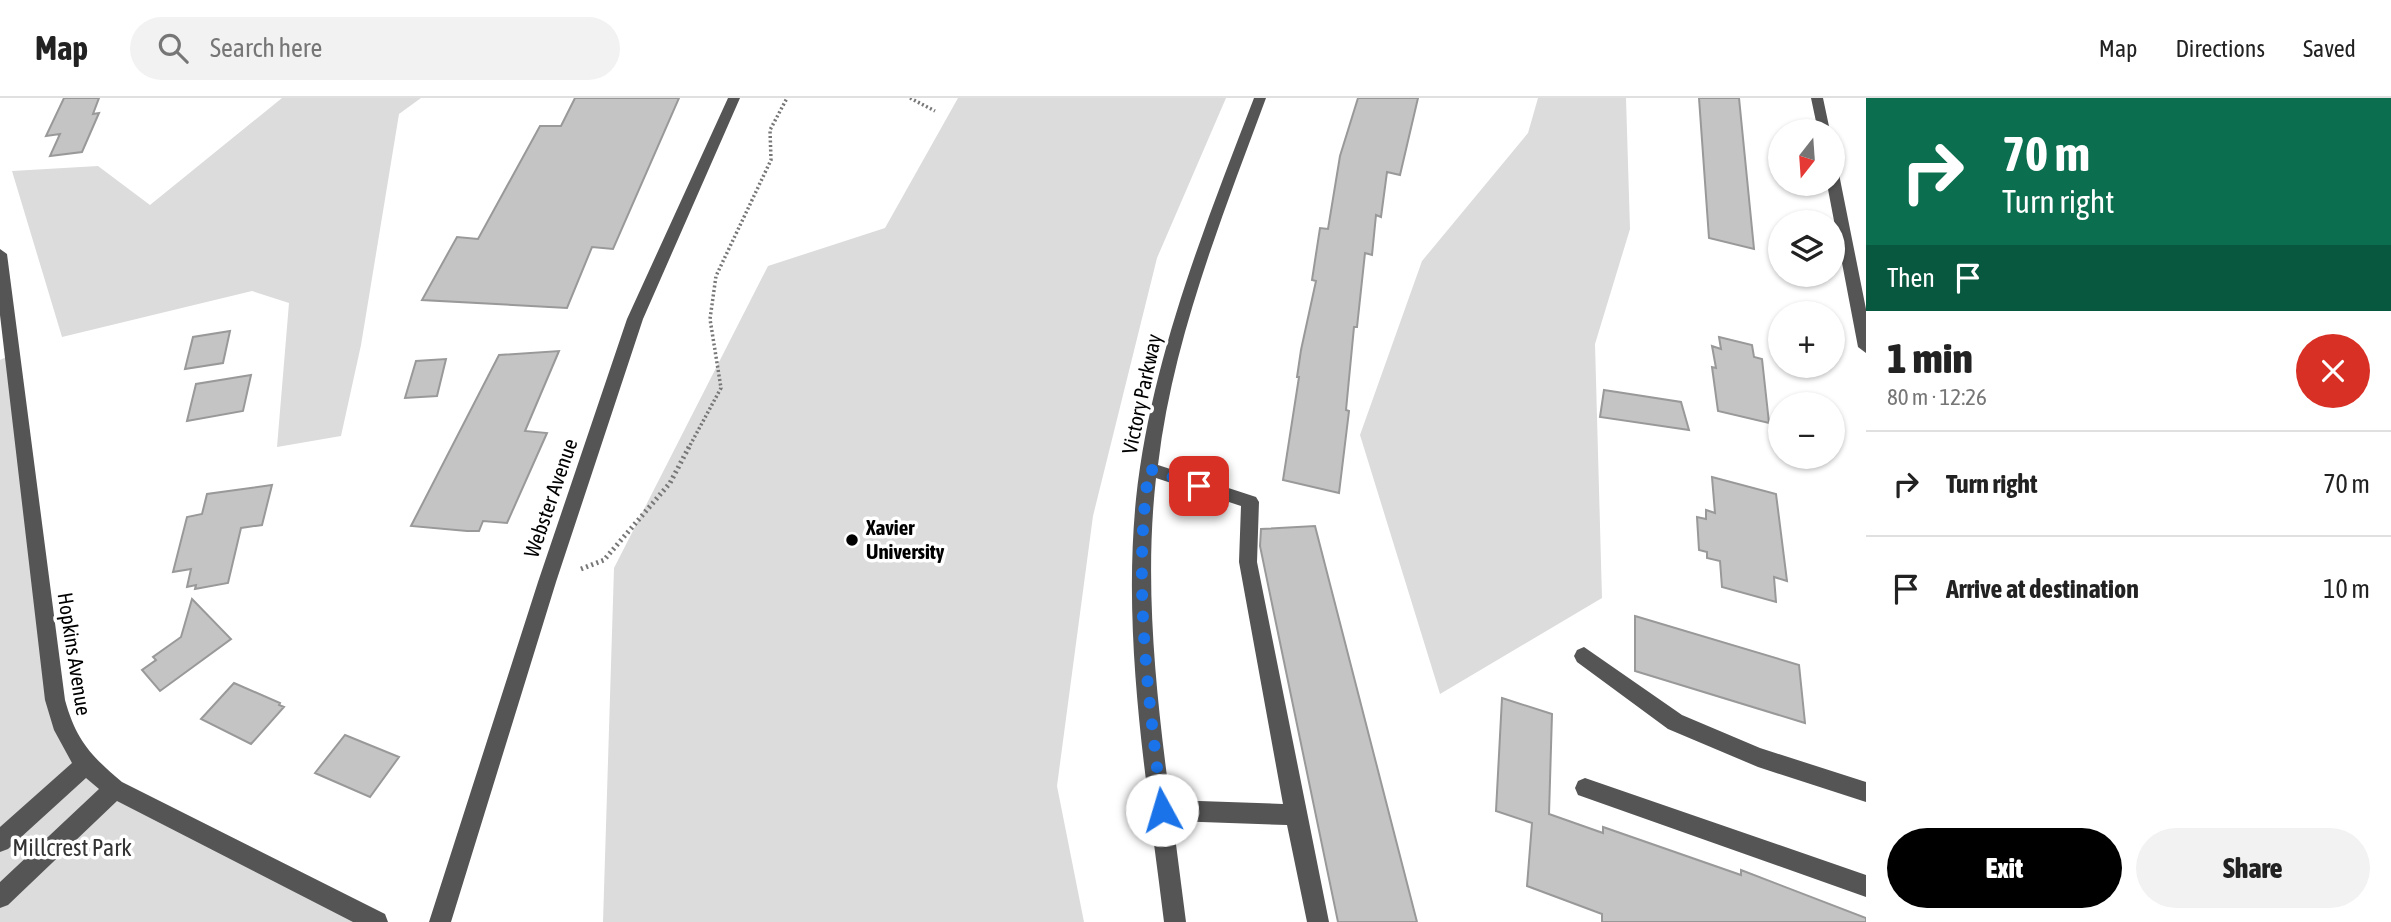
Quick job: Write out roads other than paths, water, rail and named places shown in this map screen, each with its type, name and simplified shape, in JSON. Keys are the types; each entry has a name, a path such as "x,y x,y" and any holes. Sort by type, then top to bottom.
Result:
{"street":[{"name":"Webster Avenue","path":"440,922 547,582 635,318 734,98"},
{"name":"Victory Parkway","path":"1175,922 1147,692 1141,582 1145,499 1156,426 1189,293 1260,98"},
{"path":"1817,98 1821,119"},
{"path":"1836,196 1866,347"},
{"name":"Hopkins Avenue","path":"0,254 55,700 64,735 85,765 115,789 377,922"},
{"path":"1149,469 1250,502 1248,562 1318,922"},
{"path":"1584,656 1675,722 1758,757 1866,792"},
{"path":"0,841 85,765"},
{"path":"1585,788 1866,886"},
{"path":"0,897 115,789"},
{"path":"1162,810 1296,815"}],"place":[{"name":"Xavier University","path":"852,540"}],"park label":[{"name":"Millcrest Park","path":"72,848"}]}
